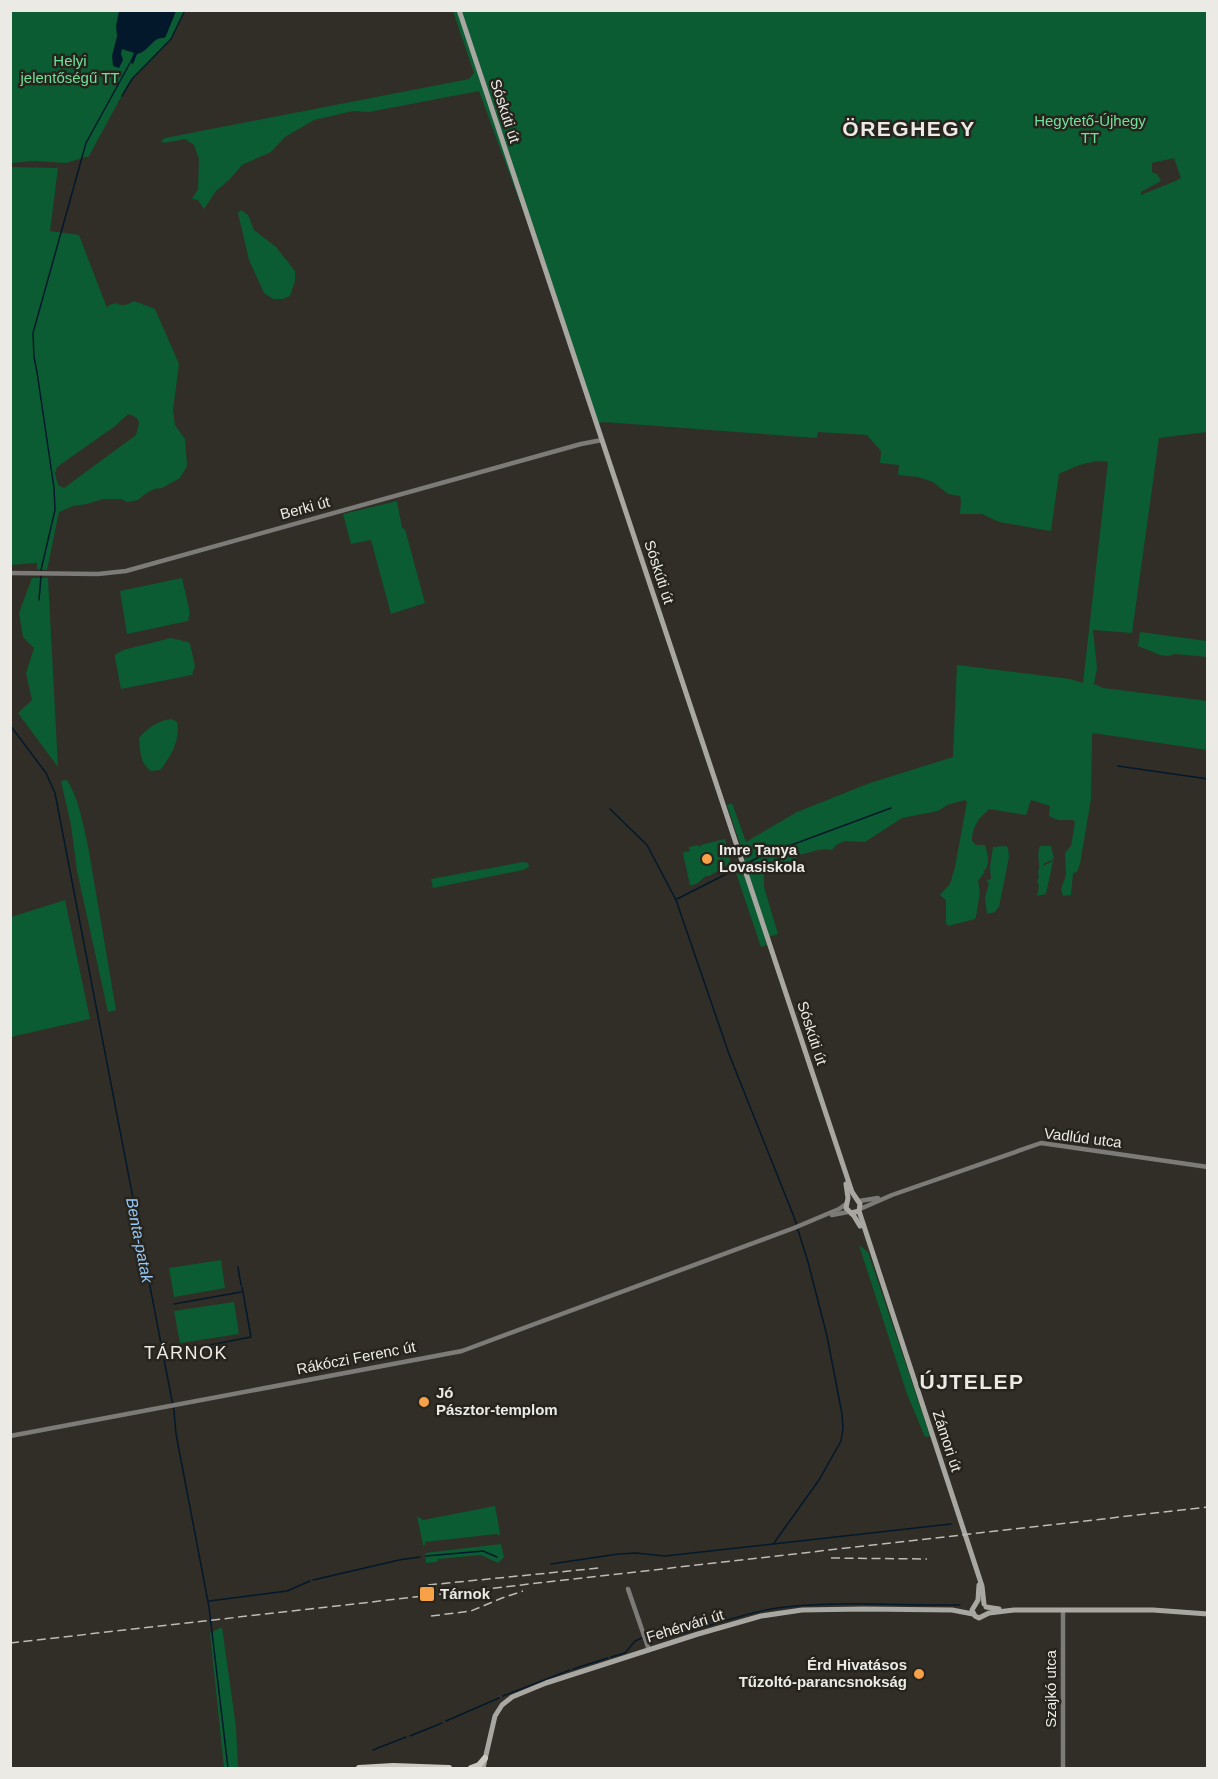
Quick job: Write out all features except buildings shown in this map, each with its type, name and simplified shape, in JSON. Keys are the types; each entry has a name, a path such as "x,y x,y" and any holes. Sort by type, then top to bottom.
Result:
{"main road":[{"name":"Sóskúti út","path":"459,10 852,1192 858,1200"},
{"name":"Sóskúti út","path":"836,1142 848,1193 847,1203"},
{"path":"851,1199 858,1200 860,1210 855,1213 850,1212 847,1203 851,1199"},
{"name":"Zámori út","path":"860,1210 867,1241 982,1586 986,1614"},
{"name":"Zámori út","path":"850,1212 857,1220 867,1241"},
{"name":"Zámori út","path":"973,1614 979,1596 980,1581"},
{"name":"Fehérvári út","path":"952,1610 975,1605 985,1606"},
{"path":"985,1606 1014,1610 1153,1610 1208,1614"},
{"name":"Fehérvári út","path":"483,1768 495,1716 512,1697 546,1683 735,1623 792,1611 952,1610 973,1614 979,1618 986,1614"},
{"path":"986,1614 1014,1610"},
{"path":"471,1768 479,1765 485,1758"},
{"path":"485,1758 488,1768"},
{"path":"359,1768 393,1766 449,1768"}],"street":[{"name":"Berki út","path":"10,573 98,574 135,569 602,440"},
{"name":"Vadlúd utca","path":"860,1210 892,1195 1041,1143 1208,1167"},
{"name":"Vadlúd utca","path":"858,1200 892,1195"},
{"path":"814,1220 847,1203"},
{"path":"814,1220 850,1212"},
{"name":"Rákóczi Ferenc út","path":"10,1436 462,1351 814,1220"},
{"path":"628,1588 649,1650"},
{"name":"Szajkó utca","path":"1063,1610 1063,1768"}],"green space":[{"name":"Helyi jelentőségű TT","path":"11,11 185,11 171,39 127,86 89,156 66,163 35,161 11,163"},
{"name":"Hegytető-Újhegy TT","path":"453,11 1207,11 1207,432 1159,438 1132,633 1093,630 1097,668 1094,684 1103,688 1207,701 1207,750 1093,733 1091,799 1080,864 1077,872 1073,873 1071,895 1063,896 1061,889 1066,875 1065,853 1071,846 1075,823 1073,820 1058,820 1049,816 1050,806 1031,800 1026,815 989,809 976,824 972,836 972,841 976,845 985,845 988,860 986,869 983,871 985,872 978,881 980,891 976,917 948,926 946,900 940,895 950,884 955,867 967,802 965,800 947,805 938,811 902,818 865,842 845,841 836,845 832,850 823,849 797,855 796,867 791,870 781,867 764,875 764,887 778,934 765,938 767,945 761,947 733,864 745,859 727,805 732,803 746,842 797,812 870,783 953,757 957,665 1070,679 1083,683 1108,462 1089,463 1059,474 1051,531 999,522 982,514 960,514 960,496 948,494 933,482 918,477 898,475 899,465 880,463 881,451 867,435 818,432 817,438 603,422 595,425 536,246 479,91 369,112 353,111 314,120 285,137 271,152 242,165 216,191 204,209 198,200 192,199 198,189 199,159 194,145 185,139 164,143 161,141 165,138 469,79 474,73","holes":["1174,158 1181,178 1173,182 1141,195 1141,192 1161,181 1157,174 1152,172 1152,163"]},
{"path":"11,167 58,168 50,231 79,235 107,308 116,303 125,305 134,301 155,309 179,364 173,410 175,425 185,439 187,466 180,478 162,488 154,489 138,500 127,502 121,499 103,499 59,512 47,570 37,569 37,563 11,565","holes":["129,414 137,418 139,423 136,435 64,488 58,485 55,473 57,467"]},
{"path":"241,210 248,215 254,230 276,247 295,271 295,281 290,296 273,299 264,293 249,260 238,213"},
{"path":"397,501 402,528 405,529 425,603 391,614 371,540 351,544 343,514"},
{"path":"32,578 48,578 58,767 18,713 32,700 26,673 34,648 23,637 19,613"},
{"path":"182,578 190,613 188,621 127,634 120,591"},
{"path":"1140,632 1207,641 1207,657 1160,655 1138,646"},
{"path":"171,638 190,644 195,666 192,675 121,689 115,655 123,650"},
{"path":"172,719 177,722 178,728 174,747 160,770 151,771 147,768 140,752 139,738 154,725"},
{"path":"67,780 78,803 88,846 116,1010 108,1012 77,871 71,825 61,781"},
{"name":"Imre Tanya Lovasiskola","path":"725,839 731,863 690,885 684,852 690,851 689,847 697,845 700,847"},
{"path":"1006,846 1009,857 999,907 995,912 987,914 985,898 989,883 986,881 991,879 993,847"},
{"path":"1040,846 1051,846 1054,859 1043,864 1043,866 1053,861 1046,894 1037,896 1038,853"},
{"path":"523,862 528,863 529,867 433,888 431,879"},
{"path":"65,900 90,1019 11,1037 11,917"},
{"path":"859,1245 868,1252 930,1436 925,1437 907,1394"},
{"path":"221,1260 225,1288 174,1297 169,1268"},
{"path":"234,1302 239,1334 180,1343 174,1311"},
{"path":"495,1506 499,1536 497,1534 425,1542 423,1545 417,1516 423,1520"},
{"path":"501,1544 504,1557 498,1563 481,1555 438,1559 437,1562 426,1563 425,1553"},
{"path":"222,1627 236,1727 238,1768 224,1768 210,1633"}],"water":[{"path":"119,11 176,11 166,36 156,40 145,51 137,54 133,64 130,62 134,53 122,49 123,60 119,68 113,66 112,56 117,36"}],"waterway":[{"path":"122,96 132,79 171,39 185,10"},
{"path":"41,570 55,510 54,488 34,357 33,333 86,143 130,63"},
{"path":"39,600 41,576"},
{"name":"Benta-patak","path":"10,725 46,773 55,793 174,1411 176,1434 209,1607 228,1768"},
{"path":"1118,766 1208,779"},
{"path":"746,864 759,857 891,808"},
{"path":"610,809 647,845 676,900 729,1054 794,1217 827,1336 842,1414 841,1441 819,1480 774,1543"},
{"path":"677,899 742,866"},
{"path":"238,1267 241,1285"},
{"path":"178,1351 251,1337 242,1287"},
{"path":"174,1304 241,1292"},
{"path":"551,1564 618,1554 665,1556 951,1524"},
{"path":"426,1556 483,1551 497,1557"},
{"path":"313,1580 420,1557"},
{"path":"209,1601 287,1591 310,1581"},
{"path":"647,1637 675,1635 777,1608 845,1604 960,1605"},
{"path":"611,1657 625,1653 635,1641 642,1638"},
{"path":"573,1669 608,1658"},
{"path":"503,1696 570,1670"},
{"path":"446,1721 499,1698"},
{"path":"410,1736 442,1723"},
{"path":"373,1750 406,1737"}],"railway":[{"path":"10,1643 1208,1507"},
{"path":"831,1558 927,1559"},
{"path":"428,1585 599,1568"},
{"path":"431,1616 471,1611 523,1591"}],"place":[{"name":"Imre Tanya Lovasiskola","path":"707,859"},
{"name":"Jó Pásztor-templom","path":"424,1402"},
{"name":"Tárnok","path":"427,1594"},
{"name":"Érd Hivatásos Tűzoltó-parancsnokság","path":"919,1674"}],"district":[{"name":"ÖREGHEGY","path":"909,129"},
{"name":"TÁRNOK","path":"186,1353"},
{"name":"ÚJTELEP","path":"972,1382"}]}
